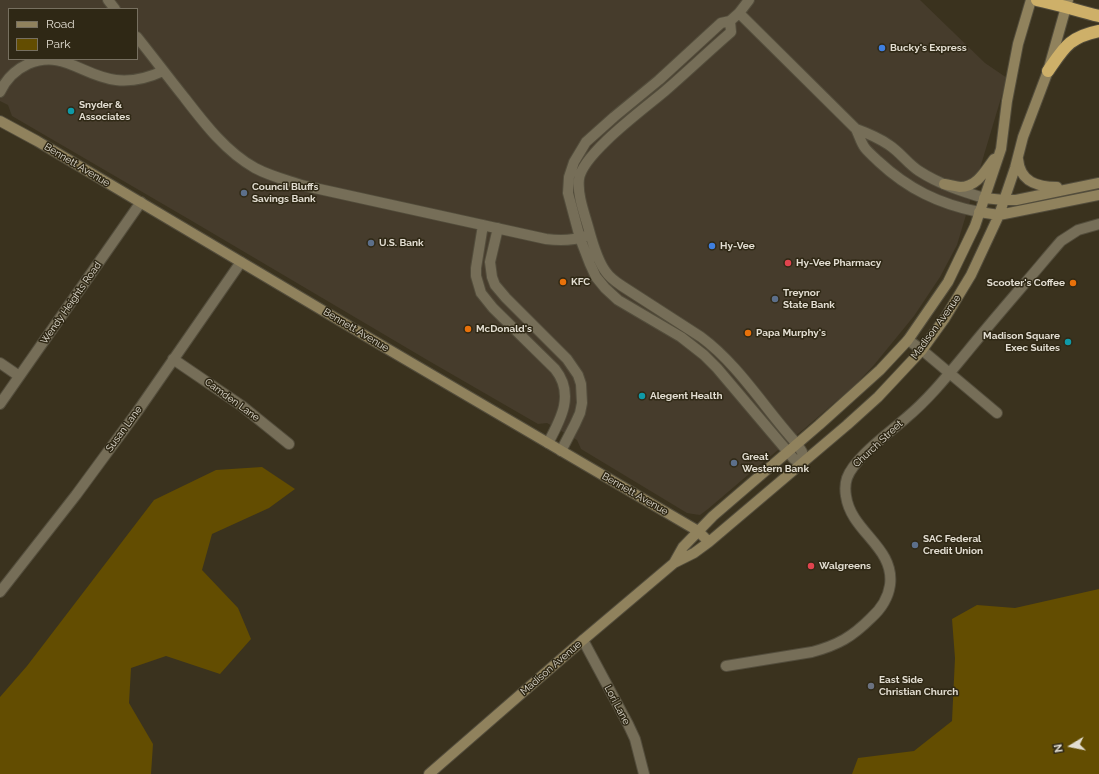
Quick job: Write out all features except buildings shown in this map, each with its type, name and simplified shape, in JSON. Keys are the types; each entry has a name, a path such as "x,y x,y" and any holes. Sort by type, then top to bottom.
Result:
{"highway":[{"path":"1037,0 1067,4 1075,10 1099,16"},
{"path":"1048,71 1067,45 1087,33 1099,30"}],"main road":[{"name":"Madison Avenue","path":"674,563 683,547 713,516 880,370 908,340 948,282 972,233 1000,149 1007,101 1018,44 1031,0"},
{"name":"Madison Avenue","path":"429,774 674,563 694,553 709,542 804,461 878,396 922,350 946,318 961,293 999,215 1015,168 1023,137 1048,71 1067,4"},
{"name":"Bennett Avenue","path":"0,121 37,140 698,531 709,542"},
{"path":"944,184 961,187 973,183 979,179 1000,149"},
{"path":"1018,154 1021,171 1026,178 1038,186 1077,187"},
{"path":"984,198 1016,200 1099,183"},
{"path":"979,212 999,215 1099,196"}],"street":[{"path":"108,0 114,8"},
{"path":"730,21 731,32 667,89 613,134 587,162 579,178 579,192 600,263 605,272 611,279 712,345 736,371 797,444 802,452 804,461 794,459 717,368 704,355 681,337 618,300 605,288 596,277 580,238 568,193 569,177 574,162 586,142 659,80 721,23 730,21 740,13 749,0"},
{"path":"740,13 856,129 864,147 886,168 923,194 951,206 979,212"},
{"path":"138,38 201,119 224,144 239,157 262,171 301,184 546,239 564,241 591,235"},
{"path":"0,92 5,81 16,71 41,60"},
{"path":"58,60 99,77 116,80 135,80 163,71"},
{"path":"856,129 879,138 890,145 917,170 944,184 984,198"},
{"name":"Wendy Heights Road","path":"0,404 141,202"},
{"name":"Church Street","path":"726,666 812,652 835,645 860,628 884,604 889,592 891,579 890,567 881,552 855,520 850,511 845,490 851,469 924,401 1062,242 1078,230 1099,224"},
{"path":"483,225 476,268 476,276 481,293 493,308 555,369 563,382 565,398 562,414 548,443"},
{"path":"498,228 490,262 492,277 495,284 567,359 578,375 582,394 580,413 576,424 561,451"},
{"name":"Susan Lane","path":"0,592 76,495 137,412 241,262"},
{"path":"908,340 922,350 997,414"},
{"name":"Camden Lane","path":"174,359 242,406 289,444"},
{"path":"0,363 19,376"},
{"name":"Lori Lane","path":"583,640 632,734 644,774"}],"shaded area":[{"path":"0,0 920,0 985,63 1007,78 957,245 940,277 914,316 874,365 855,385 700,515 687,513 581,449 577,440 547,423 538,424 12,116 8,105 0,101"}],"green space":[{"path":"262,467 295,489 269,508 212,534 202,570 238,608 251,639 220,674 166,656 131,668 129,703 153,744 151,774 0,774 0,697 27,666 154,500 216,470"},
{"path":"1099,589 1099,774 852,774 858,758 914,751 952,721 955,658 952,619 977,605 1015,608"}],"place":[{"name":"Bucky's Express","path":"882,48"},
{"name":"Snyder & Associates","path":"71,111"},
{"name":"Council Bluffs Savings Bank","path":"244,193"},
{"name":"U.S. Bank","path":"371,243"},
{"name":"Hy-Vee","path":"712,246"},
{"name":"Hy-Vee Pharmacy","path":"788,263"},
{"name":"KFC","path":"563,282"},
{"name":"Scooter's Coffee","path":"1073,283"},
{"name":"Treynor State Bank","path":"775,299"},
{"name":"McDonald's","path":"468,329"},
{"name":"Papa Murphy's","path":"748,333"},
{"name":"Madison Square Exec Suites","path":"1068,342"},
{"name":"Alegent Health","path":"642,396"},
{"name":"Great Western Bank","path":"734,463"},
{"name":"SAC Federal Credit Union","path":"915,545"},
{"name":"Walgreens","path":"811,566"},
{"name":"East Side Christian Church","path":"871,686"}]}
